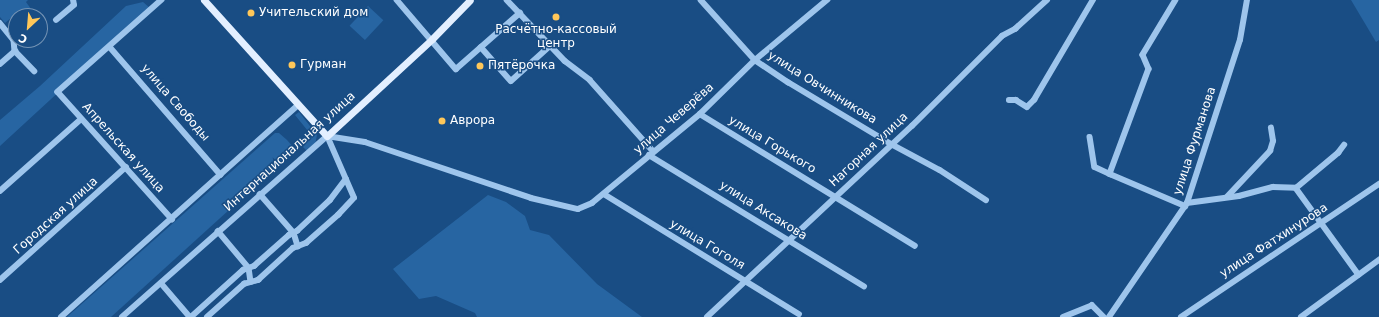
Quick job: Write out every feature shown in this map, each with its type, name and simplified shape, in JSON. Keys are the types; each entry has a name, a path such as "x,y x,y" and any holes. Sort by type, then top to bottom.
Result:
{"main road":[{"path":"204,0 327,136"},
{"name":"Интернациональная улица","path":"327,136 432,39 470,0"}],"street":[{"path":"56,20 74,4 73,0"},
{"path":"110,47 162,0"},
{"path":"397,0 432,39 456,69 520,13"},
{"name":"улица Аксакова","path":"507,0 565,61 584,74 612,102 651,153 864,286"},
{"name":"улица Овчинникова","path":"702,0 755,60 891,144 940,170 986,200"},
{"name":"улица Чеверёва","path":"327,136 365,142 564,208 578,209 592,203 604,194 651,153 700,114 755,60 827,0"},
{"name":"Нагорная улица","path":"708,317 744,281 891,144 1002,36 1015,29 1047,0"},
{"path":"1009,100 1016,100 1027,106 1034,100 1093,0"},
{"path":"1110,174 1149,69 1143,55 1176,0"},
{"name":"улица Фурманова","path":"1109,317 1186,204 1240,40 1247,0"},
{"path":"0,24 14,40 15,51 34,71"},
{"path":"481,47 511,81 551,45"},
{"name":"Апрельская улица","path":"110,47 58,92 172,219"},
{"name":"улица Свободы","path":"110,47 221,175"},
{"path":"0,64 15,51"},
{"path":"61,317 298,105"},
{"name":"улица Горького","path":"700,114 792,169 834,197 915,246"},
{"path":"0,191 81,118"},
{"path":"1227,197 1270,151 1273,141 1271,128"},
{"path":"207,317 244,284 258,280 298,246 317,234 354,198 327,136"},
{"name":"Интернациональная улица","path":"122,317 327,136"},
{"path":"1090,137 1095,168 1186,204 1273,187 1296,188 1338,153 1344,145"},
{"name":"Городская улица","path":"0,280 126,167"},
{"path":"161,283 190,317 243,270 249,268 294,232 330,200 346,179"},
{"name":"улица Фатхинурова","path":"1181,317 1379,184"},
{"path":"1296,188 1323,223 1359,275"},
{"path":"260,194 294,232 298,246"},
{"name":"улица Гоголя","path":"604,194 799,314"},
{"path":"218,231 249,268 251,282"},
{"path":"1301,317 1379,260"},
{"path":"1063,317 1092,305 1104,317"}],"shaded area":[{"path":"0,0 28,0 26,2 30,8 8,8 8,20 5,23 0,17"},
{"path":"1351,0 1379,0 1379,40 1376,42"},
{"path":"143,2 150,8 0,146 0,120 40,86 126,6"},
{"path":"368,6 383,20 365,40 350,26"},
{"path":"299,112 317,135 315,145 307,151 303,147 312,136 295,115"},
{"path":"275,133 279,133 287,140 294,148 293,152 111,317 67,317"},
{"path":"488,195 506,202 525,216 530,230 549,235 597,284 642,317 477,317 475,313 436,296 419,299 393,269"}],"place":[{"name":"Учительский дом","path":"251,13"},
{"name":"Расчётно-кассовый центр","path":"556,17"},
{"name":"Гурман","path":"292,65"},
{"name":"Пятёрочка","path":"480,66"},
{"name":"Аврора","path":"442,121"}]}
